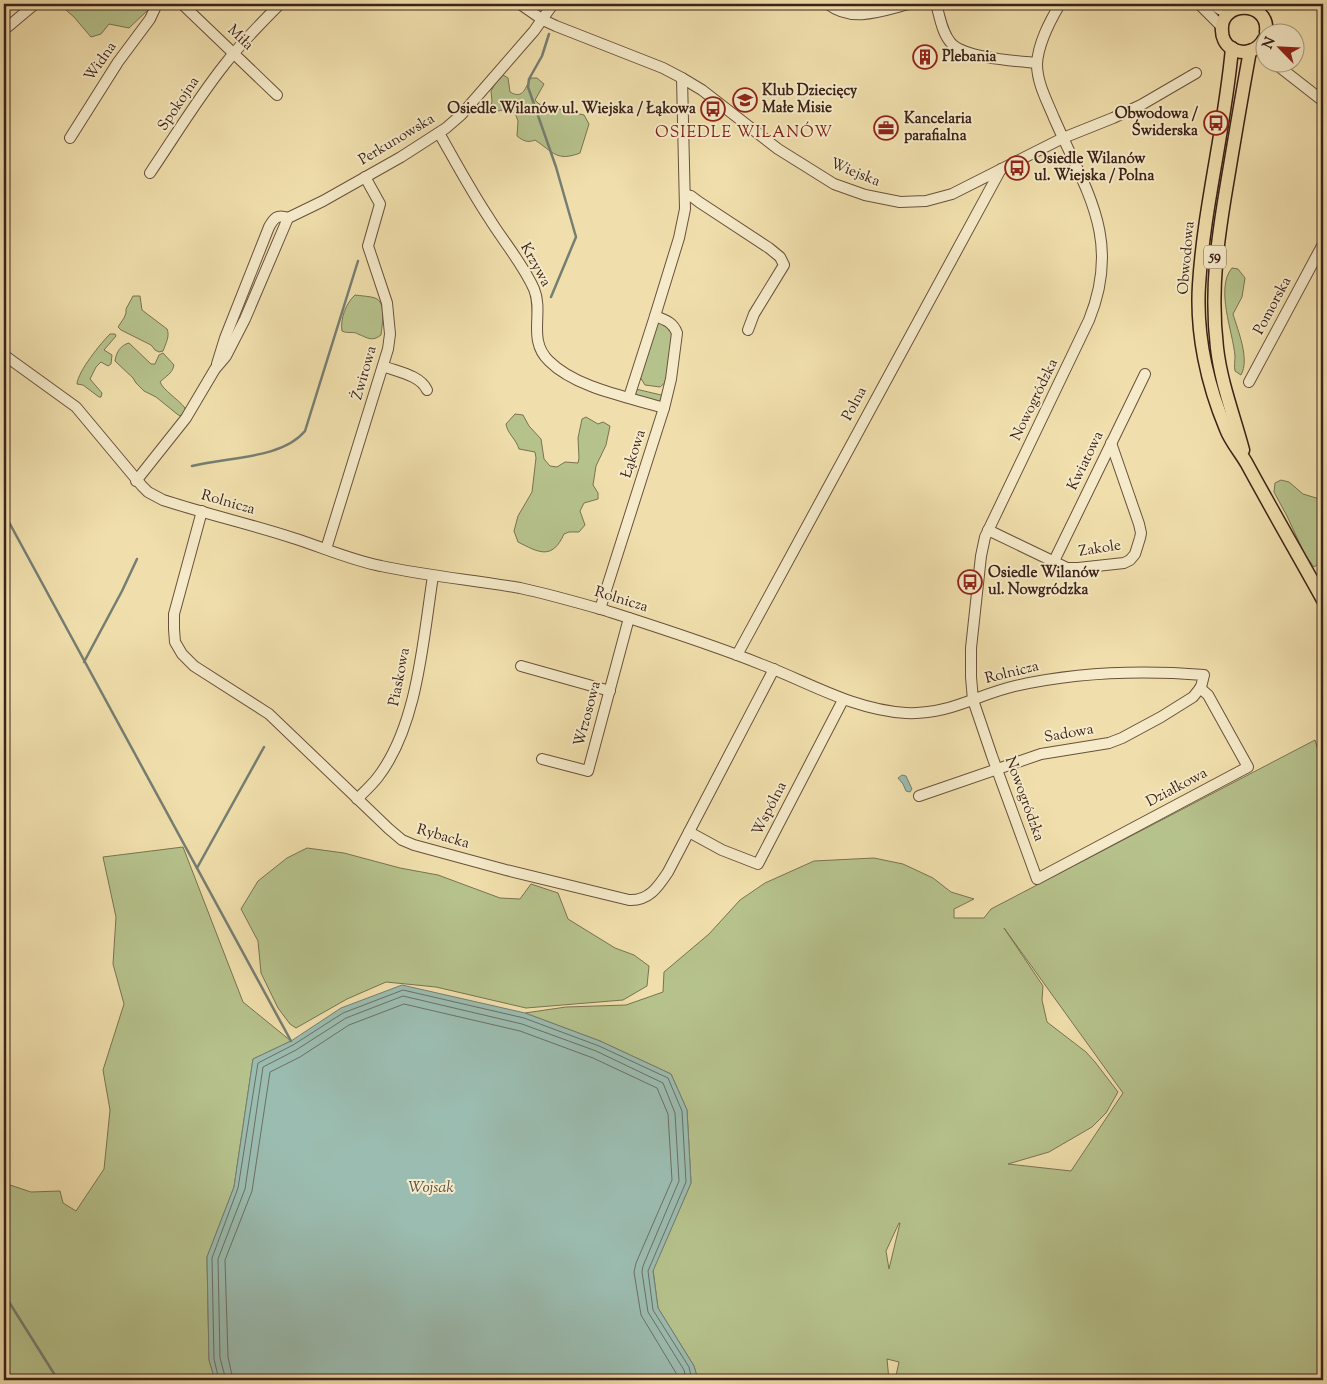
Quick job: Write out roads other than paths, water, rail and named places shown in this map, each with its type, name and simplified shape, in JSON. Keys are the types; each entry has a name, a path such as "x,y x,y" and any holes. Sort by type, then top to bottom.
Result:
{"main road":[{"path":"1232,48 1224,39 1222,27 1228,14 1234,9 1241,5 1256,7 1266,22"},
{"name":"Obwodowa","path":"1254,49 1241,52 1232,48 1199,285 1200,314 1206,364 1227,432 1246,462 1323,600"},
{"name":"Obwodowa","path":"1246,462 1220,373 1214,319 1214,282 1218,235 1238,111 1254,63"}],"street":[{"path":"4,30 34,4"},
{"name":"Widna","path":"70,138 118,62 150,19 157,4"},
{"name":"Miła","path":"182,4 277,95"},
{"name":"Spokojna","path":"150,172 205,90 234,54 280,4"},
{"name":"Wiejska","path":"520,4 543,20 556,26 663,68 682,78 798,162 834,184 865,195 900,202 914,203 934,200 952,194 1063,138 1141,105 1196,73"},
{"name":"Perkunowska","path":"136,481 186,418 215,370 225,338 270,227 276,217 288,218 323,201 439,133 461,115 543,20 553,4"},
{"path":"828,4 842,12 860,15 872,14 909,4"},
{"path":"936,4 946,36 956,48 973,54 1037,63 1044,38 1060,4"},
{"path":"1199,4 1222,27"},
{"path":"1211,4 1228,14"},
{"name":"Nowogródzka","path":"1037,63 1040,82 1090,197 1098,222 1103,253 1101,283 1089,320 988,530 982,547 974,621 971,677 973,700 1037,879"},
{"path":"1286,72 1323,101"},
{"path":"1292,72 1303,85"},
{"path":"629,397 679,238 685,209 682,78"},
{"name":"Krzywa","path":"439,133 488,217 532,285 538,304 537,340 543,355 575,380 664,408"},
{"name":"Polna","path":"737,654 1001,169"},
{"name":"Żwirowa","path":"326,549 383,366 389,341 387,303 368,246 380,204 365,177"},
{"path":"685,195 691,196 769,248 782,260 784,265 754,314 748,330"},
{"name":"Pomorska","path":"1249,382 1323,244"},
{"name":"Łąkowa","path":"600,609 664,408 671,379 676,333 671,323 655,316"},
{"name":"Rolnicza","path":"4,354 67,398 88,420 136,481 156,497 272,531 379,566 518,588 600,609 679,633 737,654 843,700 869,707 912,713 937,712 986,694 1023,684 1101,673 1137,672 1204,675 1200,688"},
{"path":"383,366 418,379 427,390"},
{"name":"Kwiatowa","path":"1054,561 1145,374"},
{"name":"Zakole","path":"988,530 1067,568 1130,560 1135,554 1141,533 1111,443"},
{"name":"Rybacka","path":"202,512 174,614 175,642 182,654 194,666 269,714 402,840 414,845 506,870 630,900 638,901 649,896 668,872 774,669"},
{"name":"Piaskowa","path":"357,799 379,776 390,757 399,739 414,698 433,576"},
{"name":"Wrzosowa","path":"542,759 588,771 629,618"},
{"path":"521,666 610,691"},
{"name":"Sadowa","path":"919,796 1041,754 1109,743 1161,718 1193,697 1200,688"},
{"name":"Działkowa","path":"1037,879 1248,767 1208,695 1200,688"},
{"name":"Wspólna","path":"689,832 722,850 758,864 843,700"}],"water":[{"path":"902,775 906,776 912,789 910,792 906,791 898,778"},
{"name":"Wojsak","path":"402,985 525,1013 600,1041 671,1074 687,1110 691,1183 653,1271 658,1308 694,1366 698,1380 215,1380 209,1360 207,1257 234,1187 253,1059 291,1041 341,1008"}],"waterway":[{"path":"549,34 542,56 529,79 528,87 556,167 576,237 551,297"},
{"path":"192,466 268,452 283,447 305,431 358,261"},
{"path":"4,513 291,1041"},
{"path":"84,662 137,559"},
{"path":"197,868 264,747"},
{"path":"4,1294 58,1380"}],"place":[{"name":"Plebania","path":"925,57"},
{"name":"Klub Dziecięcy Małe Misie","path":"745,100"},
{"name":"Osiedle Wilanów ul. Wiejska / Łąkowa","path":"713,109"},
{"name":"Obwodowa / Świderska","path":"1216,123"},
{"name":"Kancelaria parafialna","path":"886,128"},
{"name":"Osiedle Wilanów ul. Wiejska / Polna","path":"1017,168"},
{"name":"Osiedle Wilanów ul. Nowgródzka","path":"970,582"}],"district":[{"name":"OSIEDLE WILANÓW","path":"744,133"}]}
